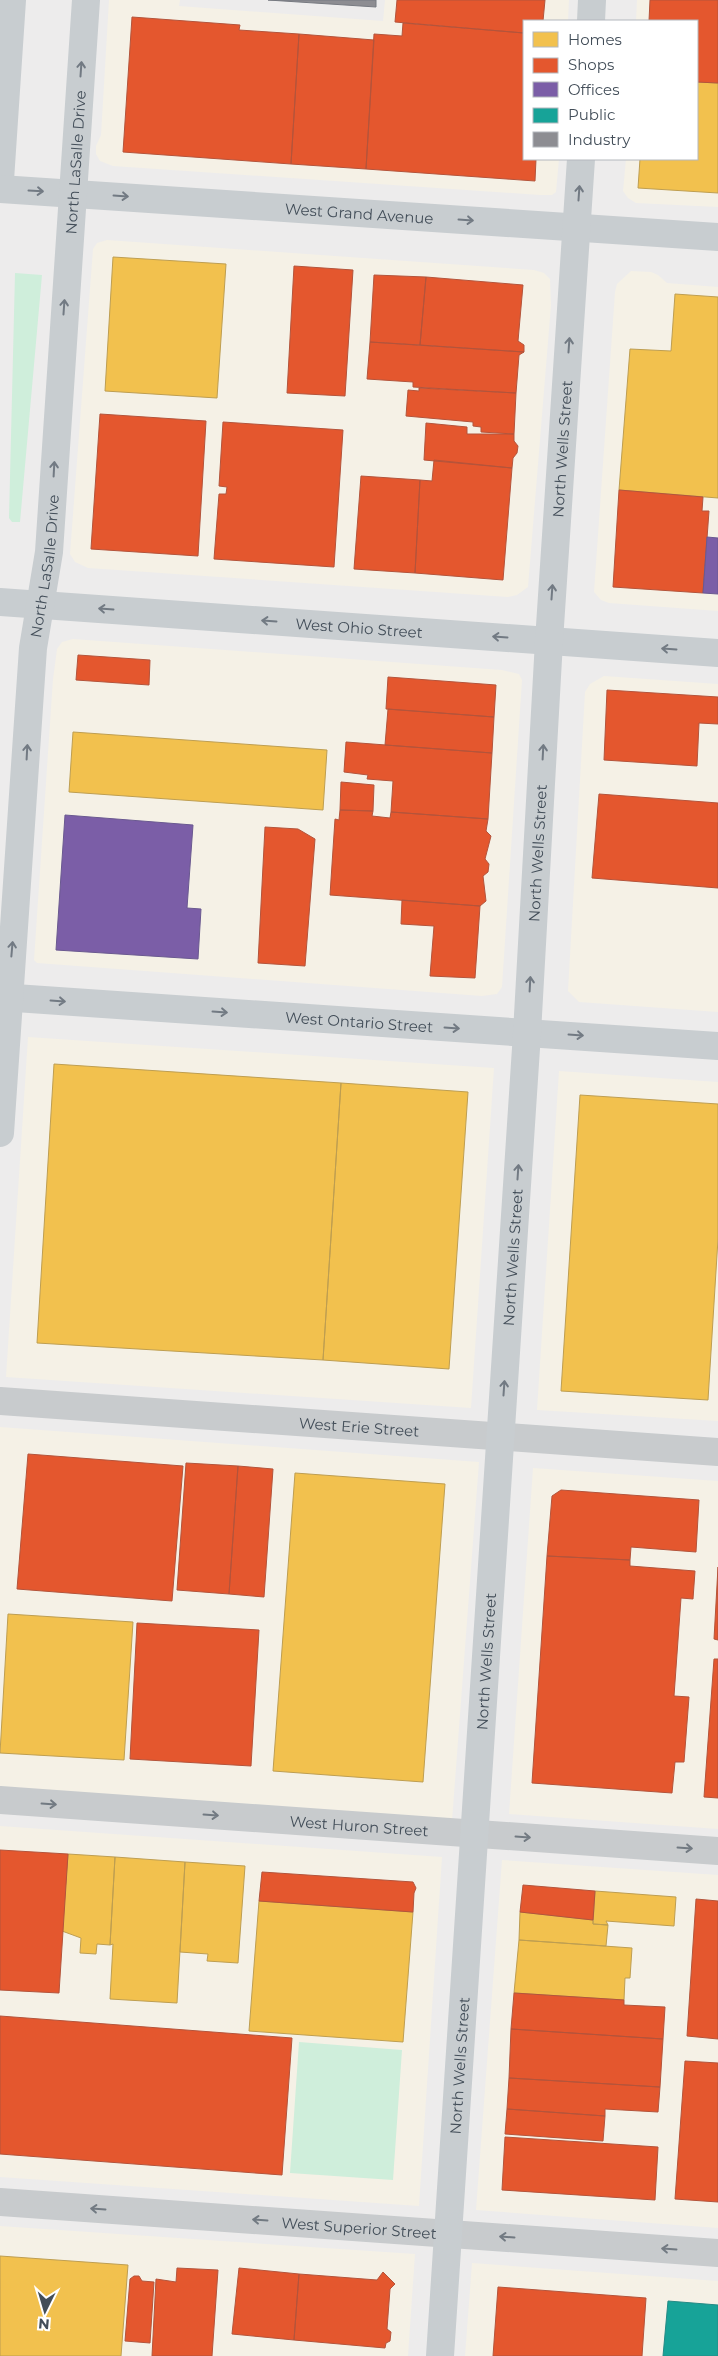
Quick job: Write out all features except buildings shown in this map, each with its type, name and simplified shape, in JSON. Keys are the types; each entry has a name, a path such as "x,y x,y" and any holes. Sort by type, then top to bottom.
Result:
{"main road":[{"path":"0,180 12,0"},
{"name":"North LaSalle Drive","path":"0,1133 4,998 33,648 49,552 86,0"},
{"path":"591,20 592,0"},
{"name":"North Wells Street","path":"440,2356 527,1032 549,641 581,160"},
{"name":"West Grand Avenue","path":"0,189 718,237"},
{"name":"West Ohio Street","path":"0,602 718,653"},
{"name":"West Ontario Street","path":"4,998 718,1046"}],"street":[{"name":"West Erie Street","path":"0,1402 718,1452"},
{"name":"West Huron Street","path":"0,1800 718,1851"},
{"name":"West Superior Street","path":"0,2202 718,2253"}],"shaded area":[{"path":"109,0 180,0 179,6 383,21 385,0 569,0 568,20 523,20 523,160 559,160 556,192 552,195 113,166 100,161 96,154 96,146 101,135"},
{"path":"637,0 718,0 718,207 636,203 628,198 623,191 626,160 698,160 698,20 636,20"},
{"path":"107,240 534,270 544,273 550,279 551,305 528,587 517,595 508,597 88,568 75,562 70,554 93,249 97,243"},
{"path":"631,271 651,272 667,283 718,287 718,611 609,603 601,600 594,592 615,292 617,284"},
{"path":"73,639 502,670 519,674 522,680 502,987 497,994 482,996 37,963 34,960 53,679 57,649 62,642"},
{"path":"604,676 718,684 718,1012 579,1002 568,991 585,692 590,684"},
{"path":"28,1037 494,1068 471,1408 6,1377"},
{"path":"559,1071 718,1082 718,1421 537,1410"},
{"path":"0,1427 479,1462 452,1821 0,1788"},
{"path":"533,1468 718,1481 718,1829 509,1814"},
{"path":"0,1826 442,1857 419,2206 0,2177"},
{"path":"502,1860 718,1875 718,2228 476,2210"},
{"path":"0,2226 415,2254 408,2356 0,2356"},
{"path":"472,2263 718,2281 718,2356 465,2356"}],"green space":[{"path":"15,273 42,275 20,522 12,522 9,518"},
{"path":"299,2042 402,2050 393,2180 290,2173"}]}
